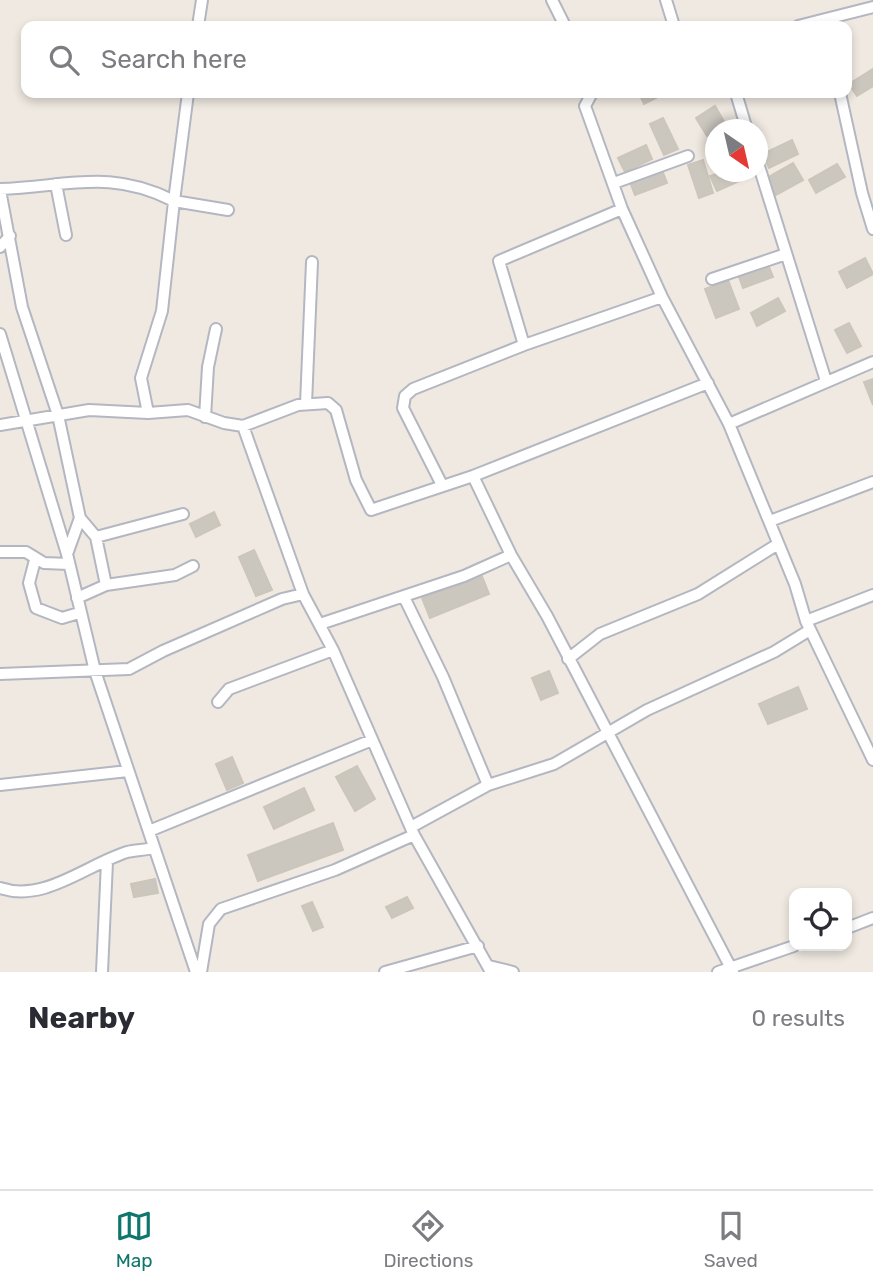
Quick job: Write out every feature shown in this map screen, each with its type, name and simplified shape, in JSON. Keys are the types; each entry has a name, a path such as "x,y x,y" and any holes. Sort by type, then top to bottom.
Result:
{"street":[{"path":"199,21 202,0"},
{"path":"552,0 562,21"},
{"path":"666,0 672,21"},
{"path":"831,21 873,7"},
{"path":"148,413 141,377 162,311 187,98"},
{"path":"590,98 585,107 622,209 662,297 729,424 770,520 808,625 873,760"},
{"path":"737,98 744,119"},
{"path":"841,98 862,194 873,229"},
{"path":"614,183 688,156"},
{"path":"68,559 80,519 58,415 22,307 0,189 106,180 157,192 174,201 229,210"},
{"path":"764,182 826,381"},
{"path":"56,184 66,235"},
{"path":"524,345 499,261 622,209"},
{"path":"0,247 10,236"},
{"path":"712,279 786,254"},
{"path":"306,404 312,262"},
{"path":"443,485 403,408 405,396 413,389 524,345 662,297"},
{"path":"205,416 208,367 216,329"},
{"path":"0,334 68,559 95,671 198,972"},
{"path":"729,424 873,362"},
{"path":"0,425 89,410 148,413 188,410 243,426 276,412 306,404 328,403 336,410 356,480 369,510 473,476 708,383"},
{"path":"243,426 303,594 333,650 413,831 490,969 513,972"},
{"path":"473,476 512,555 732,970"},
{"path":"770,520 873,482"},
{"path":"96,537 183,514"},
{"path":"80,519 96,537 106,584"},
{"path":"568,659 600,634 698,594 778,544"},
{"path":"0,552 26,552 35,559 68,559"},
{"path":"320,624 404,597 512,555"},
{"path":"35,559 29,583 36,608 62,618 79,612"},
{"path":"77,598 106,584 175,575 193,566"},
{"path":"0,674 129,669 163,651 282,599 303,594"},
{"path":"198,972 209,924 221,909 335,870 413,831 488,785 554,764 647,710 774,652 808,625 873,595"},
{"path":"404,597 443,677 488,785"},
{"path":"218,702 222,694 229,689 333,650"},
{"path":"149,831 372,740"},
{"path":"0,788 128,771"},
{"path":"0,888 14,893 37,891 127,852 154,848"},
{"path":"102,972 107,862"},
{"path":"852,926 873,918"},
{"path":"385,972 478,946"},
{"path":"718,972 732,970 789,948"}],"building":[{"path":"873,69 873,86 857,96 852,88 852,82"},
{"path":"641,98 656,98 644,104"},
{"path":"715,106 723,119 705,119 705,133 696,118"},
{"path":"663,118 678,149 664,155 650,124"},
{"path":"792,140 798,154 769,168 768,152"},
{"path":"646,145 652,159 625,172 618,158"},
{"path":"703,160 705,182 710,182 713,193 699,198 688,165"},
{"path":"793,163 803,180 776,195 768,177"},
{"path":"837,164 845,177 816,193 809,180"},
{"path":"662,170 667,183 635,195 630,182"},
{"path":"713,182 737,182 717,191"},
{"path":"865,258 873,274 847,288 839,272"},
{"path":"767,262 773,277 743,288 738,274"},
{"path":"728,280 739,309 716,318 705,289"},
{"path":"778,298 785,311 757,326 751,313"},
{"path":"849,323 861,346 847,353 835,330"},
{"path":"873,379 873,405 864,382"},
{"path":"214,512 220,525 196,537 190,524"},
{"path":"254,550 272,590 256,596 239,557"},
{"path":"481,574 489,594 430,618 422,598"},
{"path":"549,671 558,693 541,700 532,678"},
{"path":"798,687 807,709 768,724 759,704"},
{"path":"232,757 243,783 227,790 216,764"},
{"path":"357,766 375,799 355,811 336,777"},
{"path":"304,788 314,810 274,829 264,807"},
{"path":"333,823 343,850 258,881 248,855"},
{"path":"155,879 158,893 134,897 131,884"},
{"path":"407,897 413,908 392,918 386,907"},
{"path":"312,902 323,927 313,931 302,906"}]}
